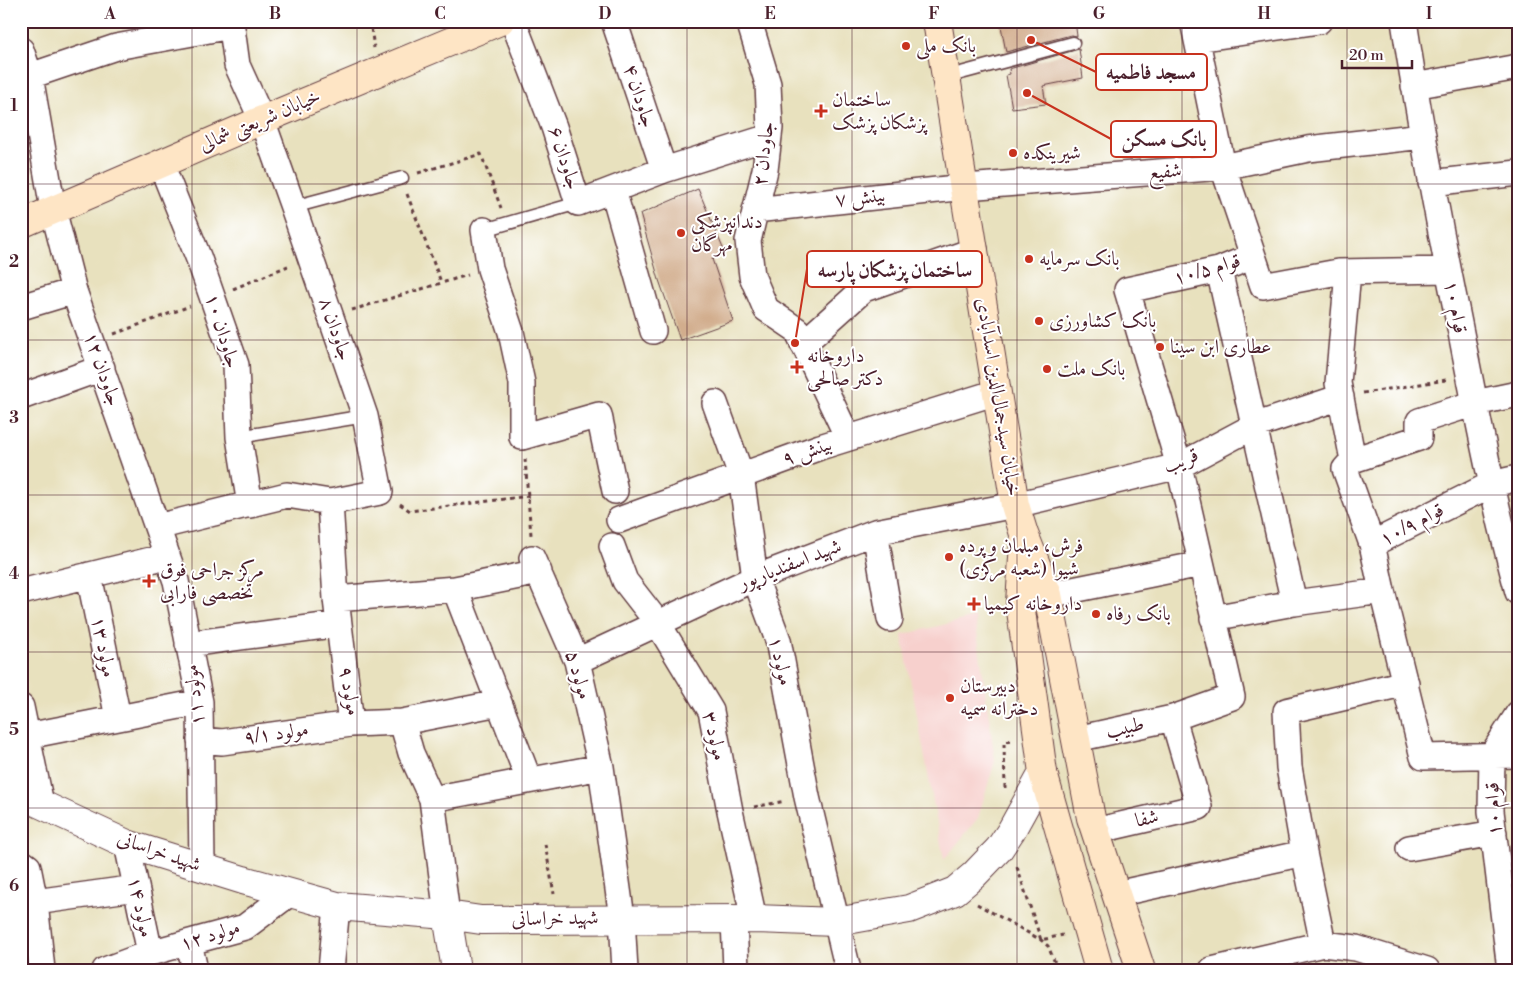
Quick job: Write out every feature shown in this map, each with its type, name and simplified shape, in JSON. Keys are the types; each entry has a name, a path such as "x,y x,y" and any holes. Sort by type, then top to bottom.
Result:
{"main road":[{"name":"خیابان شریعتی شمالی","path":"21,224 262,120 467,28 500,21"},
{"name":"خیابان سیدجمال‌الدین اسدآبادی","path":"937,21 1015,505 1024,534 1048,595 1091,818 1141,970"},
{"name":"خیابان سیدجمال‌الدین اسدآبادی","path":"1024,534 1020,603 1043,773 1099,970"}],"street":[{"name":"جاودان ۶","path":"513,21 554,127 578,203"},
{"name":"جاودان ۴","path":"614,21 664,170"},
{"name":"جاودان ۲","path":"749,21 768,84 770,128 765,170 748,241 752,276 766,309 797,330 848,438"},
{"path":"1253,256 1223,167 1195,30 1319,21"},
{"name":"قوام ۱۰","path":"1404,21 1431,183 1474,403 1504,542 1518,592"},
{"path":"26,77 116,47 231,24"},
{"name":"جاودان ۸","path":"231,24 237,65 262,120 311,256 365,416 380,492"},
{"name":"جاودان ۱۲","path":"21,50 54,209 74,291 157,527"},
{"path":"1414,86 1518,66"},
{"name":"شفیع","path":"965,187 1223,167 1308,149 1423,136"},
{"path":"578,203 664,170 769,137"},
{"name":"جاودان ۱۰","path":"161,164 199,259 236,365 239,437 250,505"},
{"path":"1431,183 1518,173"},
{"name":"بینش ۷","path":"755,210 965,187"},
{"path":"613,190 653,331"},
{"path":"495,227 490,269 511,332 522,383 522,438 599,416 615,491"},
{"path":"803,344 864,289 975,250"},
{"name":"قوام ۱۰/۵","path":"1179,466 1128,290 1219,270 1253,256 1263,286 1338,272 1448,270"},
{"path":"1219,270 1294,603"},
{"path":"1348,272 1338,384 1353,460"},
{"path":"21,307 74,291"},
{"path":"21,397 102,368"},
{"name":"بینش ۹","path":"619,520 740,475 848,438 997,392"},
{"path":"1372,544 1345,469 1353,460 1419,438 1419,421 1474,403 1518,394"},
{"name":"قریب","path":"1015,505 1179,466 1254,426 1341,397"},
{"name":"مولود ۱","path":"715,403 740,475 755,578 778,640 808,797 848,970"},
{"path":"1179,466 1213,618 1294,603 1382,591"},
{"name":"قوام ۱۰/۹","path":"1492,755 1423,757 1372,544 1492,484 1518,478"},
{"path":"157,527 287,495 330,502 380,492"},
{"name":"مولود ۹","path":"330,502 336,599 351,724 402,722 499,703"},
{"name":"شهید اسفندیارپور","path":"577,661 657,622 755,578 875,532 1015,505"},
{"name":"مولود ۱۱","path":"157,527 176,581 200,702 202,867"},
{"path":"875,532 890,619"},
{"name":"مولود ۳","path":"612,546 625,581 657,622 711,711 730,811 744,919 736,970"},
{"path":"21,592 167,556"},
{"path":"1048,595 1201,564"},
{"path":"336,599 455,589 536,565"},
{"name":"مولود ۵","path":"536,565 577,661 601,766 622,918 625,970"},
{"name":"مولود ۱۳","path":"89,575 118,718"},
{"path":"455,589 529,780"},
{"name":"طبیب","path":"1076,739 1173,718 1232,697 1213,618"},
{"path":"188,644 339,624"},
{"path":"1323,944 1289,767 1286,711 1406,683"},
{"path":"27,736 200,702"},
{"path":"21,706 27,736 31,799"},
{"name":"قوام ۱۰","path":"1510,970 1511,909 1491,811 1492,755 1518,714"},
{"name":"شفا","path":"1095,830 1199,807 1173,718"},
{"path":"402,722 411,752 432,799 456,970"},
{"name":"مولود ۹/۱","path":"200,740 222,742 351,724"},
{"path":"1492,755 1518,754"},
{"path":"432,799 601,766"},
{"name":"شهید خراسانی","path":"31,799 128,844 337,906 447,915 481,920 622,918 836,922 910,909 954,891 974,875 998,849 1011,831 1043,773"},
{"path":"1409,848 1494,833"},
{"name":"مولود ۱۴","path":"105,970 150,953 128,844"},
{"path":"1116,894 1304,853"},
{"path":"21,862 28,867 36,902 42,970"},
{"path":"36,902 136,888"},
{"name":"مولود ۱۲","path":"150,953 246,927 290,893"},
{"path":"331,970 337,906"},
{"path":"189,942 195,970"},
{"path":"1212,970 1323,944 1356,948 1402,966 1427,970"}],"lane":[{"path":"946,77 1073,43"},
{"path":"293,207 402,178"},
{"name":"جاودان ۶","path":"495,227 578,203"},
{"path":"239,437 365,416"}],"path":[{"path":"441,282 402,178 481,154 495,227"},
{"path":"92,342 213,298 311,256"},
{"path":"331,316 490,269"},
{"path":"1341,397 1469,376"},
{"path":"522,438 536,565"},
{"path":"380,492 410,511 529,496"},
{"path":"730,811 808,797"},
{"path":"545,844 559,919"},
{"path":"954,891 1041,940 1048,946 1058,970"}],"shaded area":[{"name":"دبیرستان دخترانه سمیه","path":"975,617 995,761 978,818 944,860 902,635"}],"building":[{"path":"1000,21 1075,21 1077,36 1071,35 1006,52"},
{"path":"1079,49 1083,78 1043,86 1046,104 1012,108 1006,75 1010,74 1009,69"},
{"path":"698,189 725,253 712,259 733,321 680,340 659,280 640,214"}],"place":[{"name":"مسجد فاطمیه","path":"1031,40"},
{"name":"بانک ملی","path":"906,46"},
{"name":"بانک مسکن","path":"1027,93"},
{"name":"ساختمان پزشکان پزشک","path":"821,111"},
{"name":"شیرینکده","path":"1013,153"},
{"name":"دندانپزشکی مهرگان","path":"681,233"},
{"name":"بانک سرمایه","path":"1029,259"},
{"name":"بانک کشاورزی","path":"1039,321"},
{"name":"ساختمان پزشکان پارسه","path":"795,343"},
{"name":"عطاری ابن سینا","path":"1160,347"},
{"name":"داروخانه دکتر صالحی","path":"797,367"},
{"name":"بانک ملت","path":"1047,369"},
{"name":"فرش، مبلمان و پرده شیوا (شعبه مرکزی)","path":"949,557"},
{"name":"مرکز جراحی فوق تخصصی فارابی","path":"149,581"},
{"name":"داروخانه کیمیا","path":"974,604"},
{"name":"بانک رفاه","path":"1096,614"},
{"name":"دبیرستان دخترانه سمیه","path":"950,698"}]}
